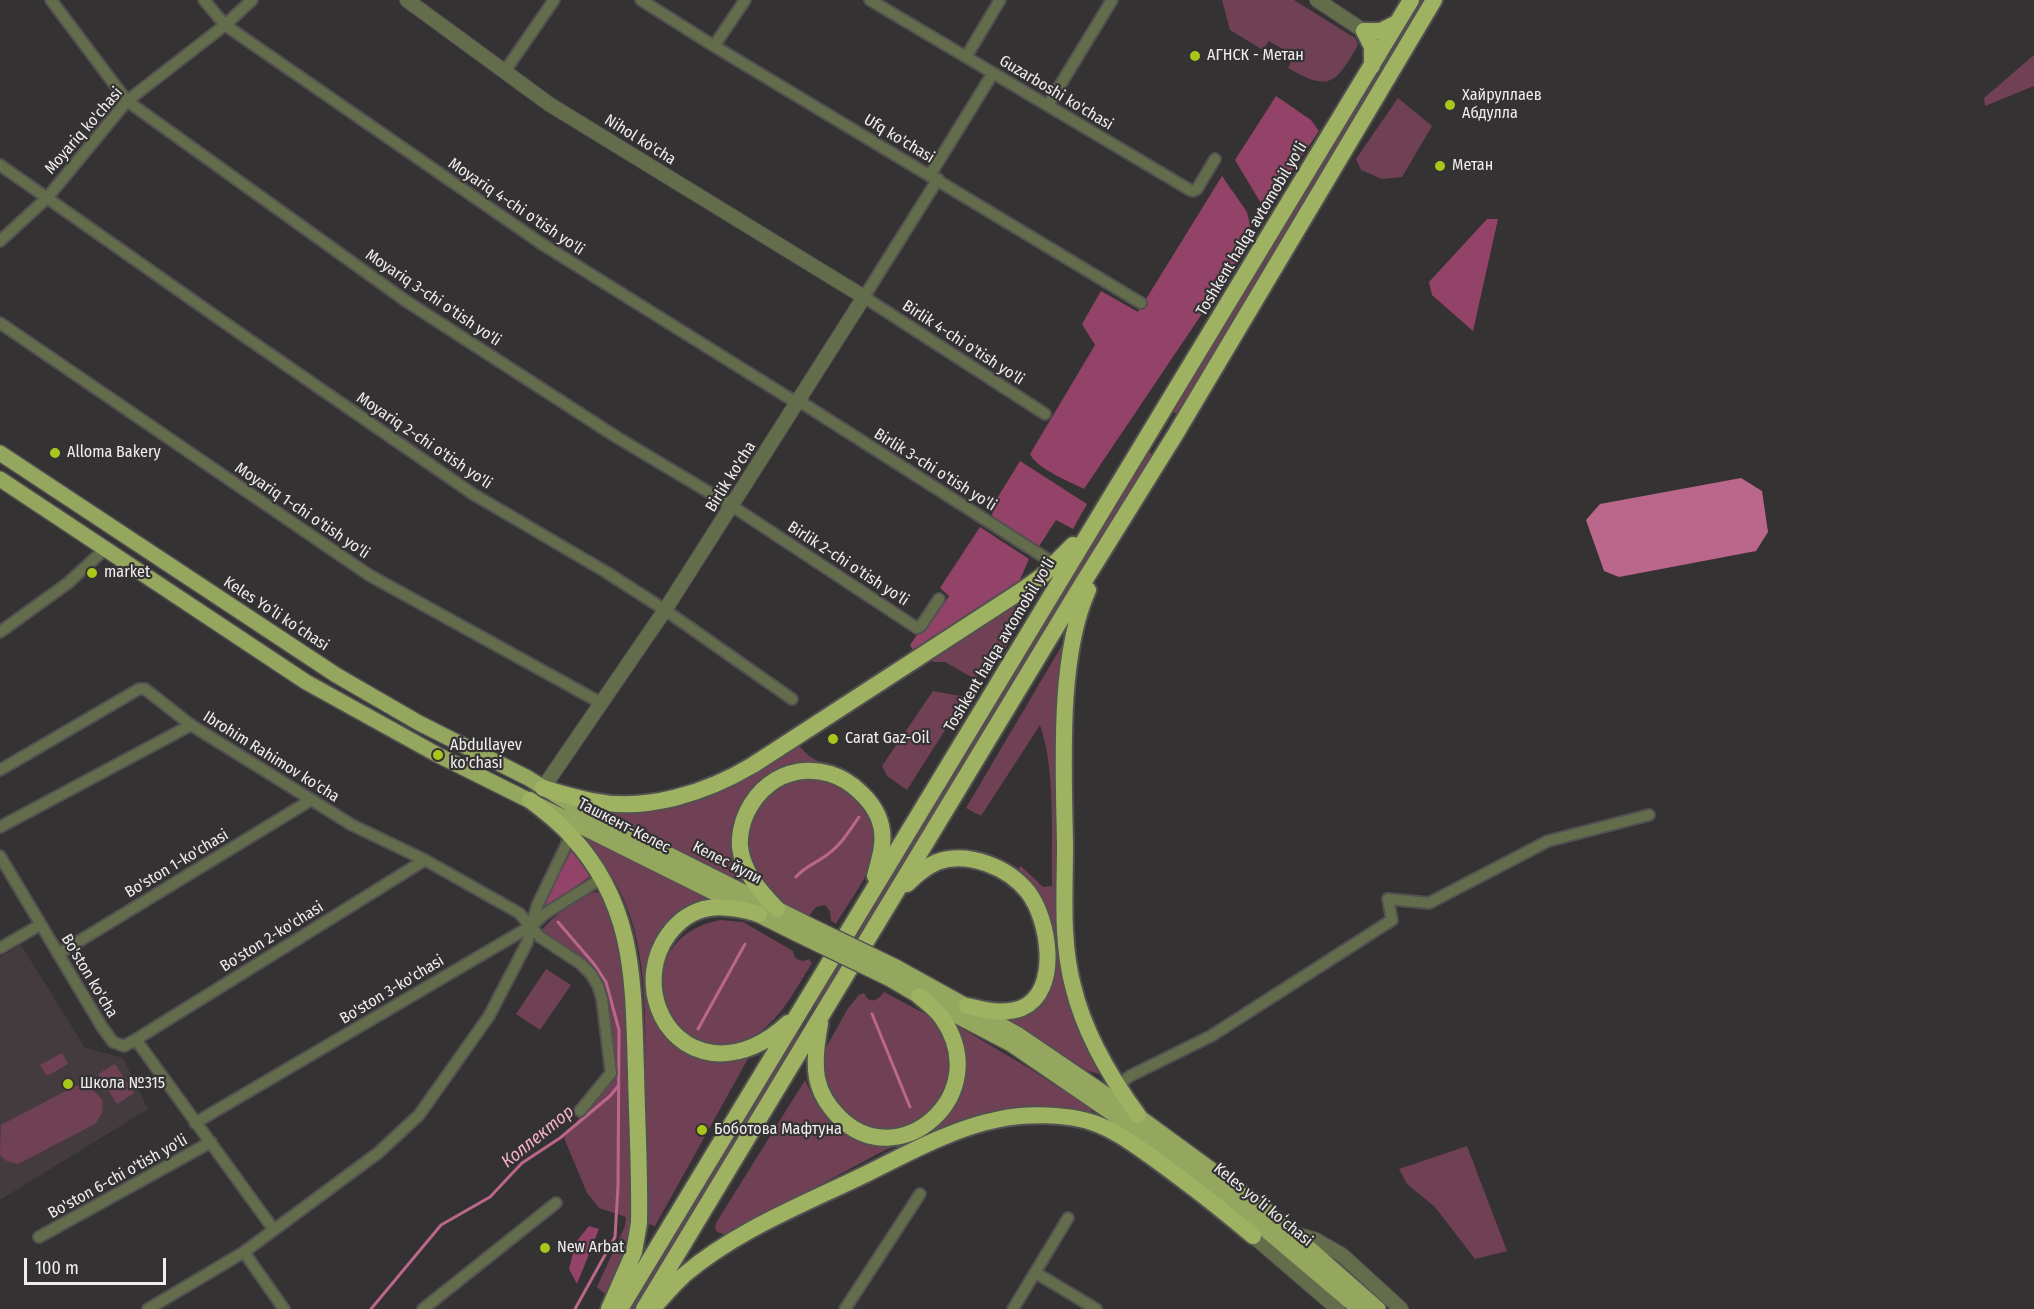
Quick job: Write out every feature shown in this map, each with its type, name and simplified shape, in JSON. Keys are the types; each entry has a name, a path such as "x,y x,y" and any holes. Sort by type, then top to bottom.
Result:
{"highway":[{"name":"Toshkent halqa avtomobil yo'li","path":"620,1309 1412,0"},
{"path":"644,1309 1078,591 1175,435 1434,0"},
{"path":"1372,66 1372,47 1364,31 1381,32 1397,23"},
{"path":"1155,423 1175,435"},
{"path":"543,788 594,802 621,804 679,797 705,789 753,765 1024,589 1042,576 1093,526"},
{"path":"1108,545 1081,606 1068,674 1064,761 1065,939 1073,987 1083,1020 1141,1123"},
{"path":"777,909 751,879 742,856 741,836 745,816 761,790 776,779 797,771 819,770 842,778 859,790 877,812 882,832 882,844 872,891"},
{"path":"530,800 571,835 602,878 622,924 633,977 639,1223 634,1252 609,1309"},
{"path":"891,899 924,869 939,862 955,859 982,862 998,869 1017,881 1032,898 1042,924 1046,944 1046,975 1040,991 1030,1003 1015,1010 992,1011 967,1006"},
{"path":"759,914 727,906 711,908 688,917 673,929 661,947 653,969 654,992 661,1012 672,1029 689,1043 699,1049 726,1053 748,1048 768,1038 787,1024 802,1007"},
{"path":"821,1016 816,1066 819,1086 827,1105 845,1123 869,1136 893,1137 915,1131 939,1115 951,1097 957,1076 955,1045 948,1028 941,1016 919,996"},
{"path":"653,1309 681,1277 698,1263 745,1233 918,1149 960,1131 1001,1118 1049,1116 1095,1123 1113,1131 1162,1164 1252,1236"}],"main road":[{"name":"Keles Yoʻli koʻchasi","path":"0,453 336,675 419,723 543,788"},
{"path":"0,460 38,479"},
{"path":"0,478 33,492 85,525 89,525 95,517"},
{"path":"0,478 306,682 438,754 530,800"},
{"path":"105,549 118,546 132,552 208,600 247,617"},
{"path":"223,627 263,644 322,682 332,683 336,675"},
{"name":"Келес йули","path":"543,788 578,809 777,909 800,928 893,973"},
{"name":"Ташкент-Келес","path":"530,800 759,914 800,928"},
{"path":"893,973 967,1006 1027,1040 1141,1123"},
{"path":"893,973 919,996 1011,1044 1141,1123"},
{"name":"Keles yoʻli koʻchasi","path":"1141,1123 1359,1309"},
{"name":"Keles yoʻli koʻchasi","path":"1141,1123 1261,1206 1377,1309"},
{"path":"1241,1209 1252,1236"}],"street":[{"name":"Moyariq 3-chi o'tish yo'li","path":"51,0 127,101 406,301 618,438 732,506"},
{"name":"Moyariq 4-chi o'tish yo'li","path":"204,0 225,26 542,244 798,402"},
{"name":"Moyariq ko'chasi","path":"0,241 47,198 127,101 225,26 252,0"},
{"name":"Nihol ko'cha","path":"407,0 549,104 864,297"},
{"path":"505,71 554,0"},
{"name":"Ufq ko'chasi","path":"641,0 1141,303"},
{"path":"714,46 745,0"},
{"path":"966,57 1000,0"},
{"path":"1048,105 1112,0"},
{"path":"1317,0 1364,31"},
{"name":"Guzarboshi ko'chasi","path":"874,1 1190,190 1197,189 1215,159"},
{"name":"Birlik ko'cha","path":"543,788 665,610 798,402 864,297 993,73"},
{"name":"Moyariq 2-chi o'tish yo'li","path":"0,165 473,494 606,572 665,610 792,699"},
{"name":"Birlik 4-chi o'tish yo'li","path":"864,297 1045,414"},
{"name":"Moyariq 1-chi o'tish yo'li","path":"0,323 369,575 601,703"},
{"name":"Birlik 3-chi o'tish yo'li","path":"798,402 1055,564"},
{"name":"Birlik 2-chi o'tish yo'li","path":"732,506 917,628 921,626 939,599"},
{"path":"0,632 68,583 105,549"},
{"name":"Ibrohim Rahimov ko'cha","path":"0,770 139,689 145,689 191,725 311,801 352,825 425,860 519,913 540,936 581,964 591,974 602,999 611,1073 580,1111"},
{"path":"0,827 191,725"},
{"name":"Bo'ston 1-ko'chasi","path":"58,954 311,801"},
{"path":"1118,1085 1130,1076 1211,1036 1392,920 1388,898 1429,903 1548,842 1649,815"},
{"path":"148,1309 244,1252 378,1153 419,1115 489,1016 527,943 537,906 571,835"},
{"name":"Bo'ston ko'cha","path":"0,856 113,1042 124,1046 135,1040"},
{"name":"Bo'ston 2-ko'chasi","path":"135,1040 425,860"},
{"name":"Bo'ston 3-ko'chasi","path":"195,1123 531,926 546,913 602,878"},
{"path":"0,948 40,925"},
{"path":"135,1040 274,1230"},
{"name":"Bo'ston 6-chi o'tish yo'li","path":"39,1237 211,1142"},
{"path":"845,1309 920,1194"},
{"path":"423,1309 436,1305 556,1203"},
{"path":"1013,1309 1068,1218"},
{"name":"Keles yoʻli koʻchasi","path":"1292,1233 1316,1240 1342,1255 1401,1309"},
{"name":"Keles yoʻli koʻchasi","path":"1252,1236 1338,1309"},
{"path":"244,1252 284,1309"},
{"path":"1036,1274 1096,1309"}],"shaded area":[{"path":"1222,0 1294,0 1355,38 1358,45 1337,76 1323,82 1313,80 1288,68 1294,56 1269,41 1263,50 1230,30"},
{"path":"1420,0 1427,0 1177,414 1172,411"},
{"path":"2034,55 2034,86 1985,106 1984,98"},
{"path":"1276,96 1311,120 1319,131 1265,210 1235,160"},
{"path":"1398,98 1432,126 1402,177 1382,179 1361,170 1356,159"},
{"path":"1222,176 1247,212 1253,238 1084,489 1054,474 1033,459 1030,454 1095,345 1082,324 1101,291 1138,312"},
{"path":"1487,219 1498,219 1473,331 1432,295 1429,282"},
{"path":"1148,452 1153,455 818,1008 813,1005"},
{"path":"1020,461 1087,504 1073,529 1056,520 1038,548 992,518 993,505"},
{"path":"1741,478 1762,491 1768,532 1756,551 1619,577 1604,571 1586,520 1600,504"},
{"path":"980,527 1029,559 1016,589 913,650 910,645 918,633 935,617 949,596 940,588"},
{"path":"1048,577 991,672 973,678 945,662 933,662 930,655"},
{"path":"1064,642 1066,643 1057,910 1106,1076 1088,1071 1000,1016 1012,1016 1052,966 1016,872 1021,866 1043,887 1052,886 1051,783 1040,725 981,816 966,808"},
{"path":"933,691 966,697 907,790 887,776 882,766"},
{"path":"795,742 809,756 821,763 789,766 771,774 754,787 737,814 734,828 735,845 746,885 591,807 639,808"},
{"path":"806,778 829,783 848,793 872,815 877,831 873,859 867,873 836,924 831,921 830,911 825,905 816,907 809,916 777,899 757,875 748,850 749,823 753,811 765,795 788,783"},
{"path":"569,827 716,900 668,923 656,1019 733,1060 749,1057 655,1226 649,1224 646,1218 645,1020 637,941 630,915 610,873"},
{"path":"572,850 593,874 542,911 540,909"},
{"path":"594,892 605,894 626,958 634,1220 616,1275 606,1295 597,1287 625,1226 626,1217 599,1208 587,1193 564,1138 613,1074 606,993 582,959 541,931 565,909"},
{"path":"720,920 743,922 793,951 799,960 809,959 812,963 786,1004 767,1026 755,1035 728,1045 702,1043 689,1037 670,1015 662,997 663,972 671,950 686,934 707,923"},
{"name":"Школа №315","path":"21,945 85,1048 123,1058 148,1109 0,1200 0,957"},
{"path":"546,969 571,985 540,1030 516,1014"},
{"path":"884,992 931,1017 954,1056 945,1100 915,1126 894,1131 853,1123 826,1091 821,1057 848,1008 859,995 864,993 869,999 874,1000"},
{"path":"951,1022 1092,1109 1091,1116 956,1123 885,1150 726,1235 717,1232 716,1223 805,1080 823,1114 850,1137 884,1144 907,1139 964,1079 964,1054"},
{"path":"797,1031 802,1034 636,1309 629,1309"},
{"path":"62,1053 68,1064 47,1076 40,1065"},
{"path":"115,1064 134,1093 117,1104 98,1074"},
{"path":"75,1086 91,1089 103,1101 102,1113 95,1124 18,1164 7,1161 0,1155 1,1125"},
{"path":"1467,1146 1507,1251 1475,1259 1435,1207 1407,1184 1399,1169"},
{"path":"589,1226 599,1229 577,1284 569,1269 576,1242"}],"waterway":[{"name":"Коллектор","path":"796,877 837,846 859,817"},
{"path":"558,922 594,964 606,982 619,1030 618,1186 615,1237 575,1309"},
{"name":"Коллектор","path":"698,1029 745,944"},
{"path":"872,1014 910,1107"},
{"name":"Коллектор","path":"371,1309 441,1225 490,1197 522,1163 560,1138 610,1096 619,1085"}],"place":[{"name":"АГНСК - Метан","path":"1195,56"},
{"name":"Хайруллаев Абдулла","path":"1450,105"},
{"name":"Метан","path":"1440,166"},
{"name":"Alloma Bakery","path":"55,453"},
{"name":"market","path":"92,573"},
{"name":"Carat Gaz-Oil","path":"833,739"},
{"name":"Abdullayev ko'chasi","path":"438,755"},
{"name":"Школа №315","path":"68,1084"},
{"name":"Боботова Мафтуна","path":"702,1130"},
{"name":"New Arbat","path":"545,1248"}]}
